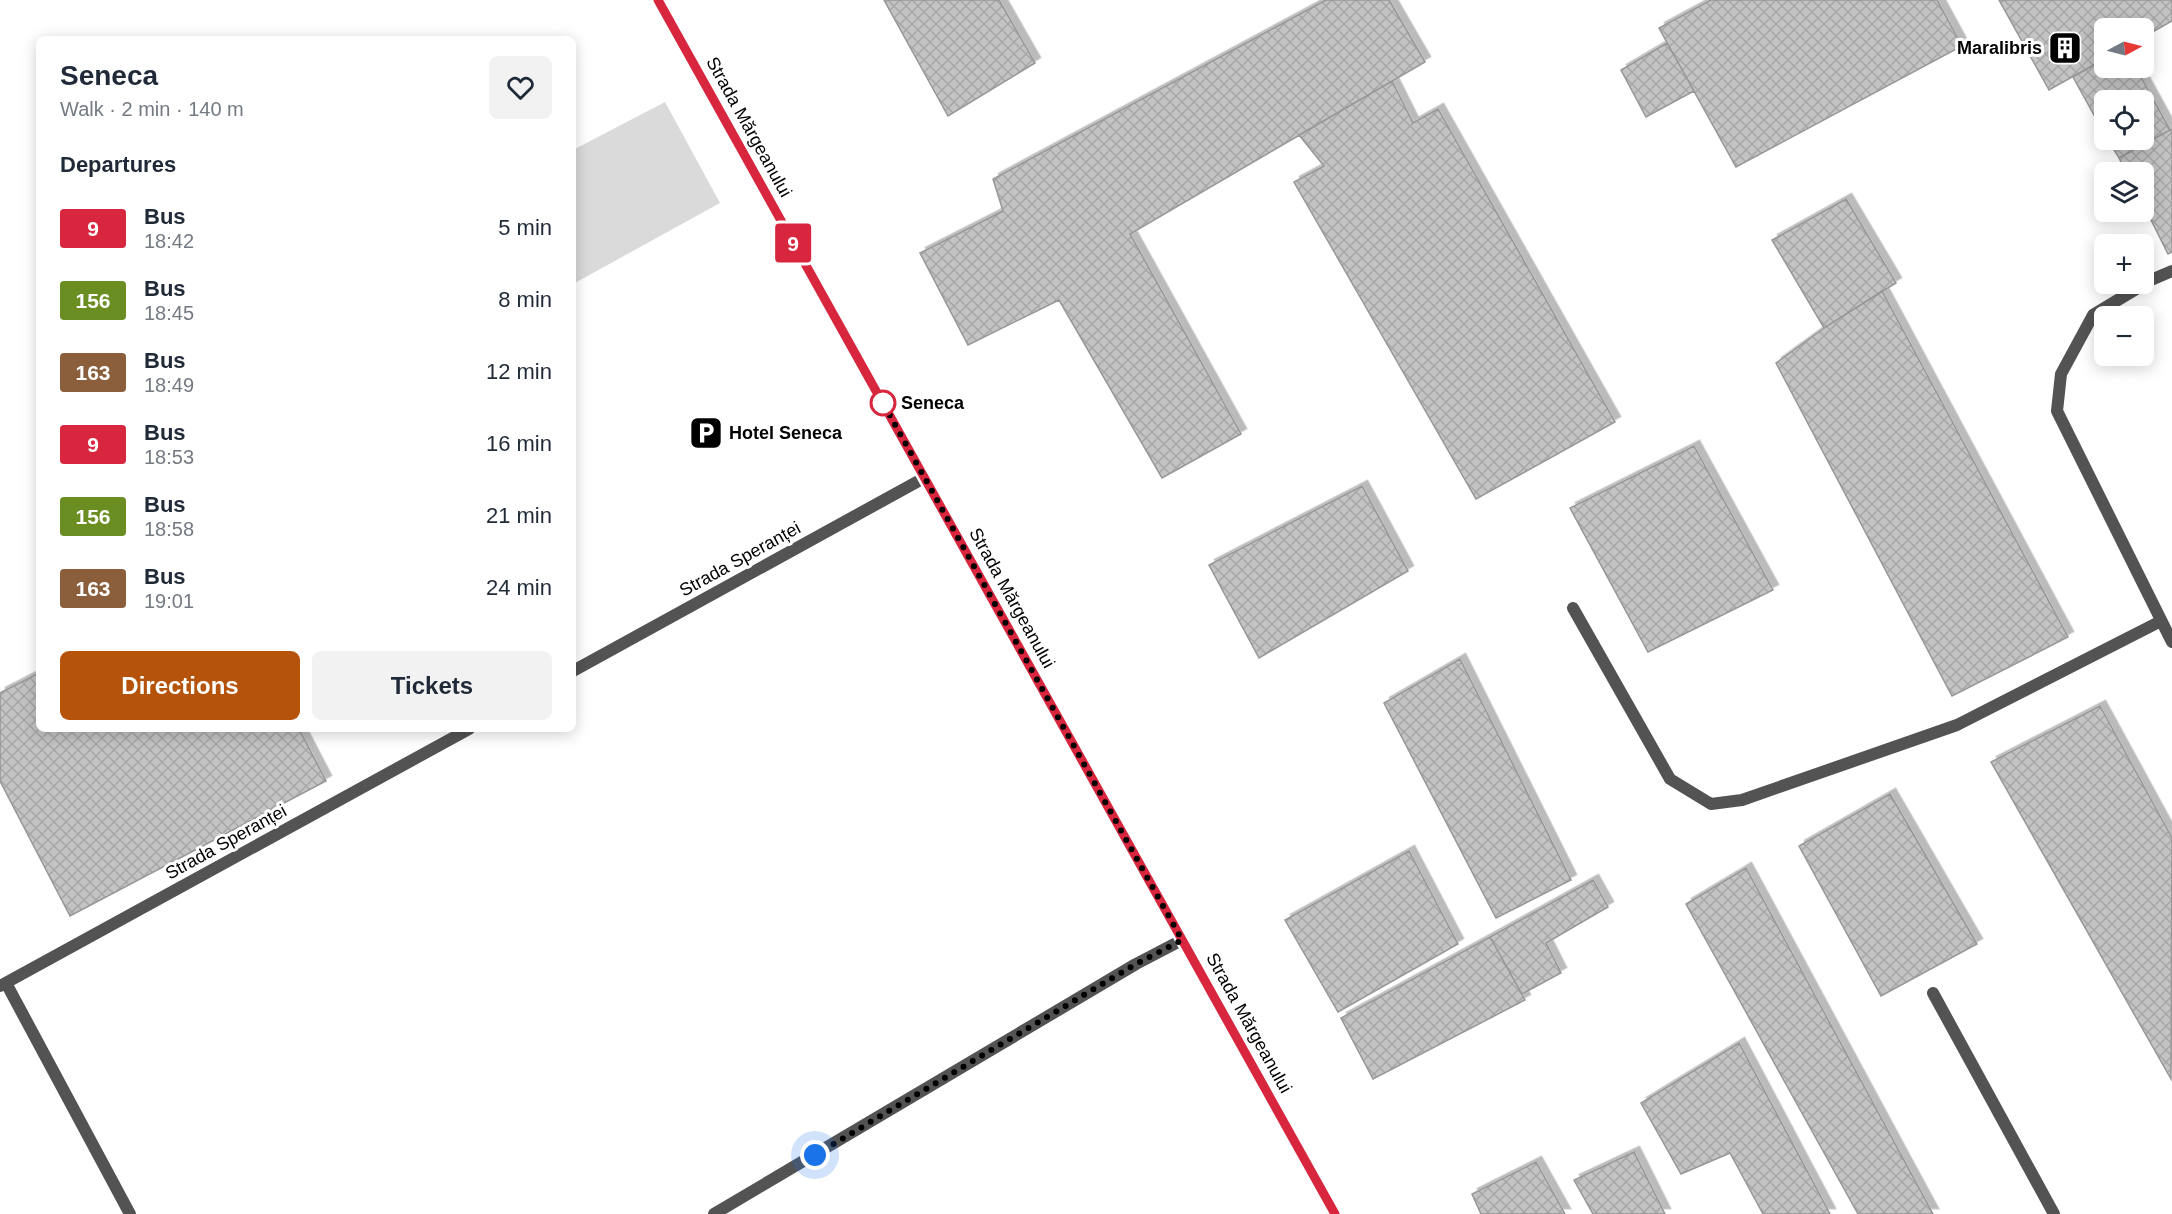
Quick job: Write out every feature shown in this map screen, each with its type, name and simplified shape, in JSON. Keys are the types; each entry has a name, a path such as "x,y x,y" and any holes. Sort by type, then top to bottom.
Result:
{"street":[{"name":"Strada Mărgeanului","path":"658,0 1335,1214"},
{"path":"2172,271 2151,280 2093,315 2061,374 2057,411 2172,642"},
{"name":"Strada Speranței","path":"576,669 924,478"},
{"path":"1573,608 1670,779 1711,804 1742,800 1957,725 2161,621"},
{"name":"Strada Speranței","path":"3,984 464,732"},
{"path":"714,1214 1136,964 1182,940"},
{"path":"3,984 130,1214"},
{"path":"1933,993 2054,1214"}],"shaded area":[{"path":"665,102 720,203 576,282 576,148"}],"building":[{"path":"884,0 999,0 1035,63 948,116"},
{"path":"1326,0 1389,0 1425,62 1130,234 1241,434 1162,478 1059,300 968,345 920,253 1003,211 993,179"},
{"path":"1711,0 1937,0 1962,46 1736,167 1659,28"},
{"name":"Maralibris","path":"1999,0 2172,0 2172,21 2154,31 2154,18 2094,18 2094,65 2049,90"},
{"path":"1667,43 1694,91 1646,117 1621,70"},
{"path":"2094,65 2094,78 2141,78 2148,90 2094,90 2094,115 2073,77"},
{"path":"1392,81 1413,123 1438,109 1615,422 1476,499 1294,182 1324,166 1299,135"},
{"path":"2154,101 2170,130 2154,139"},
{"path":"2172,129 2172,252 2168,254 2152,222 2154,222 2154,162 2121,162 2119,158 2134,150 2154,150 2154,139"},
{"path":"2114,150 2134,150 2119,158"},
{"path":"1846,199 1896,283 1824,328 1772,240"},
{"path":"1882,291 2068,637 1952,696 1776,363 1824,328"},
{"path":"1694,446 1773,590 1648,652 1570,508"},
{"path":"1362,486 1408,571 1259,658 1209,565"},
{"path":"1460,659 1571,880 1496,918 1384,703"},
{"path":"36,675 36,732 301,732 326,781 70,916 0,781 0,693"},
{"path":"2100,706 2172,838 2171,1079 1991,762"},
{"path":"1890,794 1977,944 1881,996 1799,846"},
{"path":"1409,851 1458,944 1338,1012 1285,920"},
{"path":"1746,868 1933,1214 1858,1214 1686,904"},
{"path":"1593,880 1608,907 1546,943 1561,973 1522,994 1490,937"},
{"path":"1490,937 1525,1000 1373,1079 1341,1018"},
{"path":"1739,1043 1830,1214 1763,1214 1730,1153 1681,1174 1641,1103"},
{"path":"1634,1152 1665,1214 1593,1214 1574,1180"},
{"path":"1536,1162 1565,1214 1481,1214 1472,1194"}],"bus line":[{"name":"9","path":"658,0 1335,1214"}],"place":[{"name":"Maralibris","path":"2065,48"},
{"name":"Seneca","path":"883,403"},
{"name":"Hotel Seneca","path":"706,433"}],"route":[{"path":"815,1155 1136,964 1182,940 883,403"}]}
